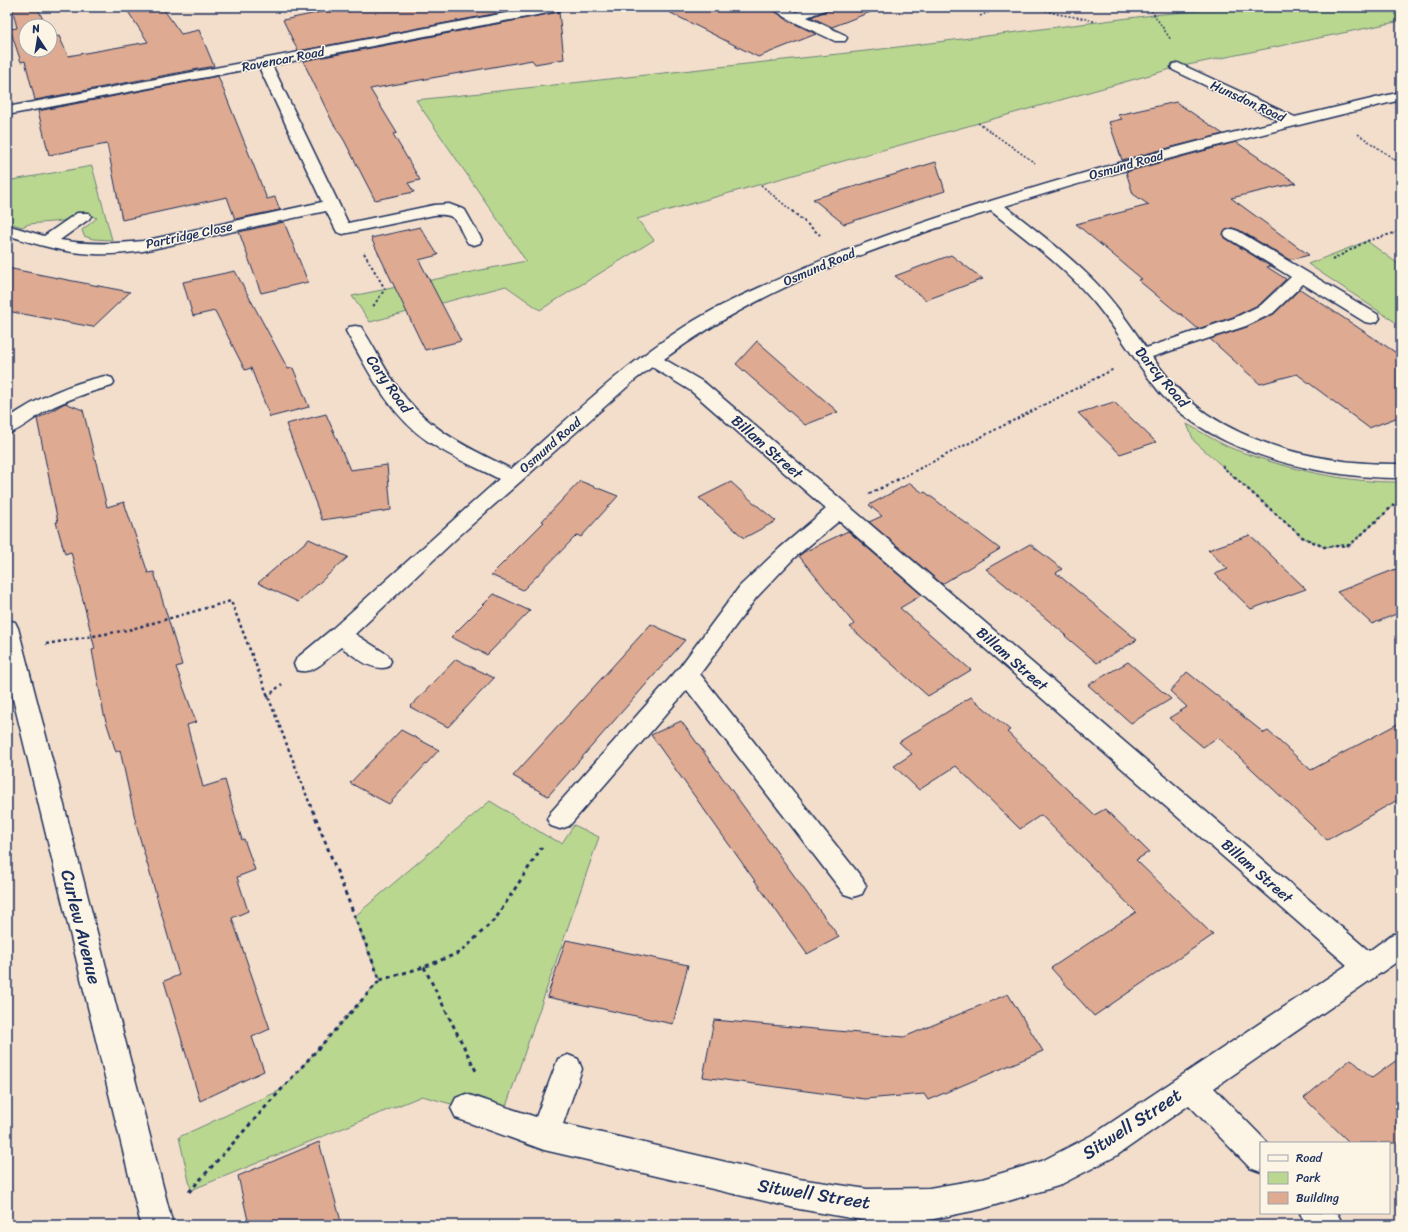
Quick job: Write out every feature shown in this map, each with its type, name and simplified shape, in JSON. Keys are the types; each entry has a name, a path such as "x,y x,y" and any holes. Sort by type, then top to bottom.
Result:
{"street":[{"name":"Ravencar Road","path":"7,111 558,7"},
{"path":"776,7 840,38"},
{"path":"795,17 821,7"},
{"path":"264,63 330,205 343,229 434,210 449,209 459,213 474,240"},
{"name":"Hunsdon Road","path":"1178,67 1204,81 1293,122"},
{"name":"Hunsdon Road","path":"1188,87 1204,81"},
{"name":"Osmund Road","path":"305,664 340,635 452,531 630,375 690,331 747,299 844,256 913,230 1064,183 1215,141 1401,96"},
{"name":"Partridge Close","path":"7,230 46,242 88,249 128,248 330,205"},
{"name":"Darcy Road","path":"994,205 1076,272 1103,301 1142,355 1180,403 1205,422 1259,447 1303,460 1347,469 1401,472"},
{"path":"46,242 83,216"},
{"path":"1232,234 1371,318"},
{"path":"1142,355 1240,322 1267,309 1301,277"},
{"name":"Cary Road","path":"355,331 379,374 402,408 435,438 513,478"},
{"name":"Billam Street","path":"651,359 698,387 1368,967"},
{"path":"7,428 29,413 60,396 85,386 105,382"},
{"path":"560,819 687,674 748,592 788,553 840,509"},
{"path":"340,635 380,661"},
{"name":"Curlew Avenue","path":"9,639 157,1225"},
{"path":"687,674 854,886"},
{"name":"Sitwell Street","path":"466,1108 544,1136 799,1194 867,1204 929,1204 982,1194 1047,1175 1105,1145 1401,944"},
{"path":"544,1136 568,1069"},
{"path":"1191,1086 1260,1156"},
{"path":"1317,1214 1327,1225"}],"path":[{"path":"7,10 21,7"},
{"path":"980,16 1002,7"},
{"path":"1038,7 1061,16 1088,18 1096,22"},
{"path":"1149,7 1181,58 1178,67"},
{"path":"1328,113 1401,164"},
{"path":"978,123 1064,183"},
{"path":"761,185 844,256"},
{"path":"343,229 356,238 385,289 355,331"},
{"path":"1301,277 1367,241 1401,231"},
{"path":"840,509 1142,355"},
{"path":"1217,462 1302,537 1324,547 1350,544 1401,499"},
{"path":"9,639 128,630 231,601 267,697 380,980"},
{"path":"186,1196 380,980 424,967 461,952 496,918 560,819"},
{"path":"424,967 502,1121"}],"green space":[{"path":"1233,7 1401,7 1401,21 1178,67 637,219 654,240 540,310 506,286 370,322 352,296 526,261 416,100 866,51 1153,15"},
{"path":"92,166 112,240 93,239 84,236 82,230 97,218 79,212 63,221 29,224 22,227 7,222 7,181"},
{"path":"1367,241 1401,266 1401,320 1395,322 1308,264"},
{"path":"1187,424 1218,442 1236,450 1297,469 1317,474 1359,480 1401,482 1401,499 1350,545 1324,547 1302,537 1194,441"},
{"path":"490,801 548,837 562,843 574,825 599,837 501,1121 466,1108 422,1096 191,1190 179,1137 281,1090 380,980 354,917"}],"building":[{"path":"12,7 37,7 42,18 18,18 18,53 10,29 17,28"},
{"path":"125,7 162,7 181,34 199,30 214,66 35,100 25,61 21,62 20,58 58,58 59,36 68,56 148,42"},
{"path":"345,7 530,7 298,51 283,20"},
{"path":"659,7 769,7 789,21 816,34 758,57"},
{"path":"828,7 877,7 878,9 832,27 811,17 826,11"},
{"path":"559,12 564,59 535,64 532,60 370,89 397,133 393,134 420,180 408,183 414,192 375,200 344,140 333,123 303,61"},
{"path":"218,76 267,199 275,197 280,210 235,219 227,197 122,220 107,144 49,155 38,111"},
{"path":"1176,102 1223,134 1122,160 1109,122 1122,119 1118,115"},
{"path":"1236,142 1296,183 1231,198 1309,255 1290,260 1239,230 1232,228 1226,230 1223,233 1225,238 1270,266 1267,267 1286,279 1260,304 1233,317 1198,329 1138,280 1142,279 1076,224 1149,205 1133,194 1126,172"},
{"path":"936,162 945,191 844,224 813,199"},
{"path":"284,222 308,282 261,293 239,232"},
{"path":"420,227 438,255 419,260 461,341 425,350 371,238"},
{"path":"951,255 983,279 926,300 895,276"},
{"path":"7,268 130,292 93,327 7,311"},
{"path":"235,271 288,369 293,368 309,407 270,417 251,368 245,370 215,311 193,316 183,282"},
{"path":"1300,289 1401,356 1401,416 1369,428 1297,374 1260,384 1210,339 1247,327 1274,314"},
{"path":"757,341 838,412 805,425 736,364"},
{"path":"1114,402 1156,442 1120,454 1078,413"},
{"path":"65,403 83,410 107,507 124,502 148,573 154,572 182,665 176,667 196,722 187,725 203,787 225,780 242,840 244,839 255,870 237,877 248,911 232,918 270,1029 252,1037 264,1071 200,1101 164,981 179,975 137,828 120,750 116,752 104,715 92,650 95,649 71,552 65,554 56,522 58,522 37,419"},
{"path":"326,414 350,470 387,465 391,510 322,520 286,424"},
{"path":"580,481 618,496 581,537 577,535 523,590 491,575 544,522 542,521"},
{"path":"731,482 776,521 744,538 699,498"},
{"path":"910,483 923,493 925,492 1000,549 942,584 869,522 882,516 869,505"},
{"path":"848,531 922,595 900,608 971,670 928,696 850,627 854,624 799,556 804,552"},
{"path":"1250,535 1306,589 1251,609 1215,574 1228,569 1208,550"},
{"path":"309,539 348,557 298,602 258,583"},
{"path":"1030,544 1062,569 1056,573 1137,640 1097,663 1065,636 1066,635 986,569"},
{"path":"1401,567 1401,612 1372,624 1337,592"},
{"path":"494,594 530,611 487,655 451,637"},
{"path":"651,624 685,640 548,796 513,776"},
{"path":"456,659 494,678 448,727 410,707"},
{"path":"1128,662 1171,699 1131,723 1088,685"},
{"path":"1187,672 1264,733 1268,731 1311,770 1401,722 1401,798 1327,840 1218,737 1203,747 1169,718 1187,707 1170,691"},
{"path":"971,697 1010,730 1007,732 1094,815 1105,809 1149,852 1136,860 1213,935 1094,1016 1051,968 1136,912 1041,815 1020,829 956,766 919,790 894,766 912,754 899,742"},
{"path":"681,721 839,937 807,954 651,735"},
{"path":"401,730 439,750 389,804 350,783"},
{"path":"566,940 688,965 673,1024 547,997"},
{"path":"1008,994 1043,1051 928,1100 924,1094 865,1099 703,1077 714,1020 904,1037"},
{"path":"1401,1057 1401,1143 1349,1142 1304,1098 1351,1059 1372,1078"},
{"path":"319,1142 342,1225 249,1225 238,1176"}]}
